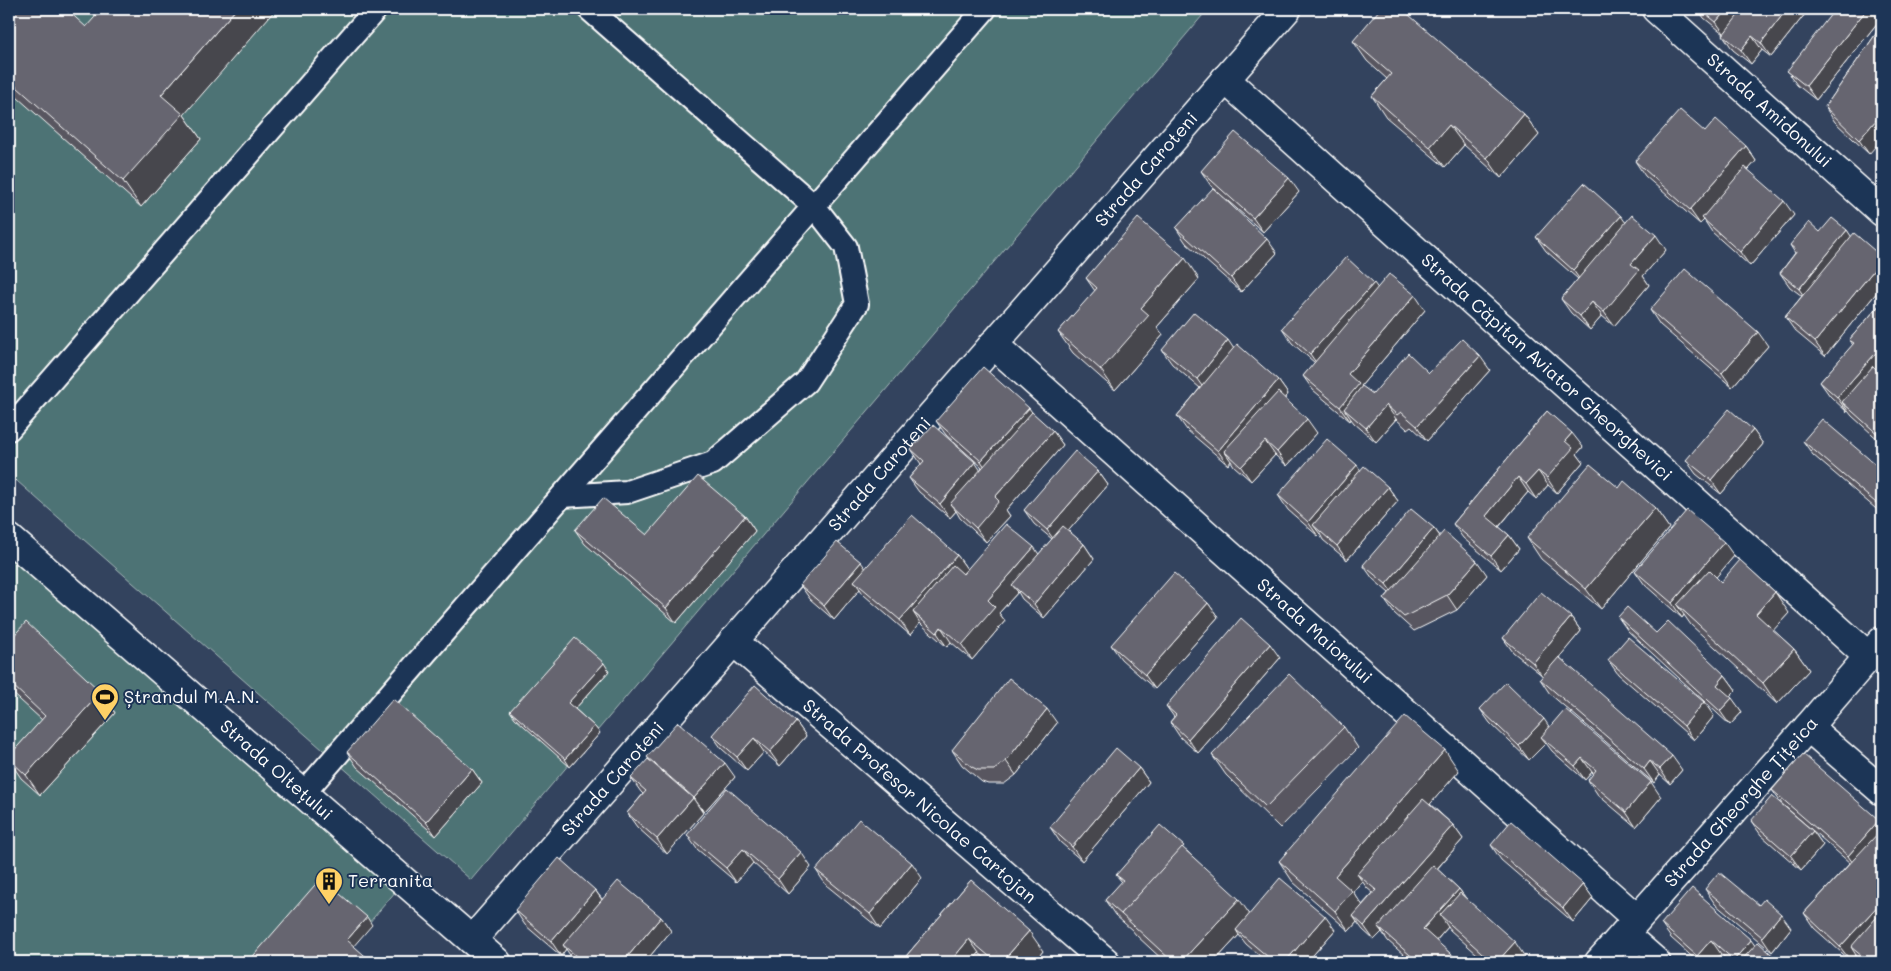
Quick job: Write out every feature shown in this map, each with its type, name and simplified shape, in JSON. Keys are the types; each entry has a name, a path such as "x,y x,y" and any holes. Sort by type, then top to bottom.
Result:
{"street":[{"name":"Strada Caroteni","path":"472,940 1286,9"},
{"name":"Strada Amidonului","path":"1656,9 1882,212"},
{"name":"Strada Căpitan Aviator Gheorghevici","path":"1225,79 1876,649"},
{"name":"Strada Maiorului","path":"993,344 1630,926 1656,962"},
{"name":"Strada Oltețului","path":"9,538 498,962"},
{"name":"Strada Profesor Nicolae Cartojan","path":"733,641 1106,962"},
{"name":"Strada Gheorghe Țițeica","path":"1599,962 1876,649"},
{"path":"1808,727 1882,791"}],"lane":[{"path":"9,429 376,9"},
{"path":"562,496 627,492 714,463 806,382 857,304 846,247 814,206 589,9"},
{"path":"303,794 986,9"}],"green space":[{"path":"9,9 1208,9 471,880 9,474"},
{"name":"Ștrandul M.A.N.","path":"9,551 396,891 336,962 9,962"}],"building":[{"path":"9,9 66,9 86,27 102,9 236,9 161,95 183,114 123,181 9,80"},
{"path":"1380,9 1402,9 1524,114 1487,158 1449,125 1430,147 1372,96 1391,74 1353,41"},
{"path":"1700,9 1727,9 1716,22"},
{"path":"1743,9 1787,9 1761,43 1752,36 1741,50 1723,35"},
{"path":"1835,9 1867,9 1806,86 1787,71"},
{"path":"1882,25 1882,113 1859,140 1825,107"},
{"path":"1680,110 1705,132 1716,119 1746,146 1690,210 1635,161"},
{"path":"1235,132 1289,178 1253,218 1201,171"},
{"path":"1745,167 1784,201 1740,252 1702,218"},
{"path":"1584,183 1621,216 1573,270 1536,237"},
{"path":"1213,188 1267,239 1231,278 1176,228"},
{"path":"1632,215 1656,235 1631,264 1639,270 1604,312 1592,302 1580,316 1561,299"},
{"path":"1138,218 1185,258 1141,308 1149,315 1101,370 1058,332 1097,288 1086,278"},
{"path":"1832,218 1847,230 1799,289 1780,273 1797,251 1790,245 1809,222 1820,232"},
{"path":"1854,233 1882,257 1882,260 1815,342 1785,317"},
{"path":"1346,257 1374,283 1310,354 1282,328"},
{"path":"1685,269 1758,332 1722,373 1650,310"},
{"path":"1389,274 1415,295 1348,374 1359,384 1340,407 1303,376"},
{"path":"1882,302 1882,346 1837,397 1820,382 1854,343 1849,340"},
{"path":"1194,312 1228,340 1197,379 1162,350"},
{"path":"1462,339 1480,356 1417,426 1401,412 1397,415 1386,405 1366,428 1344,409 1362,386 1373,394 1408,353 1429,373"},
{"path":"1237,344 1278,380 1218,451 1177,416"},
{"path":"1873,366 1882,375 1882,438 1842,402"},
{"path":"983,367 1029,408 981,461 936,421"},
{"path":"1278,392 1307,419 1277,452 1265,441 1241,467 1224,451"},
{"path":"1729,409 1753,430 1711,480 1686,460"},
{"path":"1547,411 1572,433 1565,441 1573,448 1547,478 1538,471 1526,484 1518,477 1486,516 1509,535 1491,556 1453,524"},
{"path":"1032,412 1053,431 995,497 999,501 976,528 950,504"},
{"path":"1822,419 1882,470 1882,508 1803,441"},
{"path":"933,425 975,462 940,504 909,478 924,461 911,449"},
{"path":"1327,439 1357,465 1308,522 1278,495"},
{"path":"1075,451 1098,471 1047,530 1024,510"},
{"path":"1590,464 1619,488 1624,481 1655,508 1586,589 1527,538"},
{"path":"1364,466 1388,487 1337,546 1313,525"},
{"path":"698,476 745,516 666,608 575,530 603,498 647,535"},
{"path":"1411,509 1434,528 1386,584 1363,565"},
{"path":"1687,510 1724,542 1672,603 1635,571"},
{"path":"912,515 957,555 900,620 854,581"},
{"path":"1006,524 1034,547 988,600 995,607 962,645 941,627 937,633 913,612 953,565 963,574"},
{"path":"1063,526 1084,544 1034,604 1012,585"},
{"path":"1444,531 1477,561 1447,595 1404,617 1384,599"},
{"path":"837,542 861,562 824,606 800,585"},
{"path":"1740,560 1775,592 1756,614 1794,649 1763,683 1677,605 1709,570 1721,582"},
{"path":"1174,573 1208,603 1145,675 1111,645"},
{"path":"1541,592 1571,617 1533,663 1503,638"},
{"path":"1627,607 1656,633 1668,621 1725,675 1717,685 1732,698 1720,711 1618,617"},
{"path":"1241,618 1270,644 1188,739 1170,722 1176,715 1166,706"},
{"path":"26,622 101,692 26,775 9,759 9,756 45,716 9,682 9,641"},
{"path":"1628,637 1704,702 1684,726 1608,660"},
{"path":"575,638 604,663 568,703 594,726 565,759 510,711"},
{"path":"1559,657 1672,756 1660,769 1650,761 1644,769 1540,679"},
{"path":"1289,674 1344,727 1266,807 1212,755"},
{"path":"1009,678 1047,709 1006,761 994,770 978,770 952,750"},
{"path":"1506,682 1544,719 1519,746 1480,709"},
{"path":"755,685 796,722 770,752 754,738 737,757 712,735"},
{"path":"393,699 472,769 426,822 347,752"},
{"path":"1565,709 1651,782 1626,812 1588,780 1596,770 1582,758 1575,766 1541,737"},
{"path":"1405,716 1445,750 1335,876 1352,891 1335,911 1279,861"},
{"path":"678,722 725,763 694,798 647,757"},
{"path":"1116,748 1139,768 1072,847 1050,827"},
{"path":"1803,754 1879,820 1848,856 1772,790"},
{"path":"648,759 693,798 657,839 627,813 646,791 631,778"},
{"path":"727,788 801,852 778,879 743,849 726,868 687,835"},
{"path":"1772,796 1813,831 1791,856 1751,821"},
{"path":"1423,799 1453,825 1364,926 1353,916 1376,890 1357,874"},
{"path":"859,819 912,863 870,914 816,870"},
{"path":"1511,821 1583,884 1563,908 1491,845"},
{"path":"1160,825 1184,846 1122,915 1105,900 1123,880 1116,875"},
{"path":"1882,829 1882,865 1875,873 1882,880 1882,901 1840,947 1804,913"},
{"path":"1182,847 1239,899 1181,962 1173,962 1121,914"},
{"path":"559,858 595,890 551,941 515,910"},
{"path":"1433,865 1459,889 1423,929 1460,962 1418,962 1378,927"},
{"path":"1719,872 1759,905 1764,899 1781,914 1762,937 1705,889"},
{"name":"Terranita","path":"321,878 367,917 347,940 372,962 248,962"},
{"path":"1280,878 1325,916 1285,962 1274,962 1236,930"},
{"path":"971,880 1029,931 1002,962 996,962 969,939 950,962 901,962"},
{"path":"618,881 661,917 623,962 583,962 563,945"},
{"path":"1692,888 1751,940 1734,960 1711,940 1697,956 1661,924"},
{"path":"1460,893 1515,942 1497,962 1492,962 1440,915"},
{"path":"1882,911 1882,962 1869,962 1851,947"},
{"path":"1758,942 1780,962 1740,962"},
{"path":"979,953 990,962 972,962"},
{"path":"1640,955 1648,962 1634,962"}],"place":[{"name":"Ștrandul M.A.N.","path":"105,721"},
{"name":"Terranita","path":"329,905"}]}
